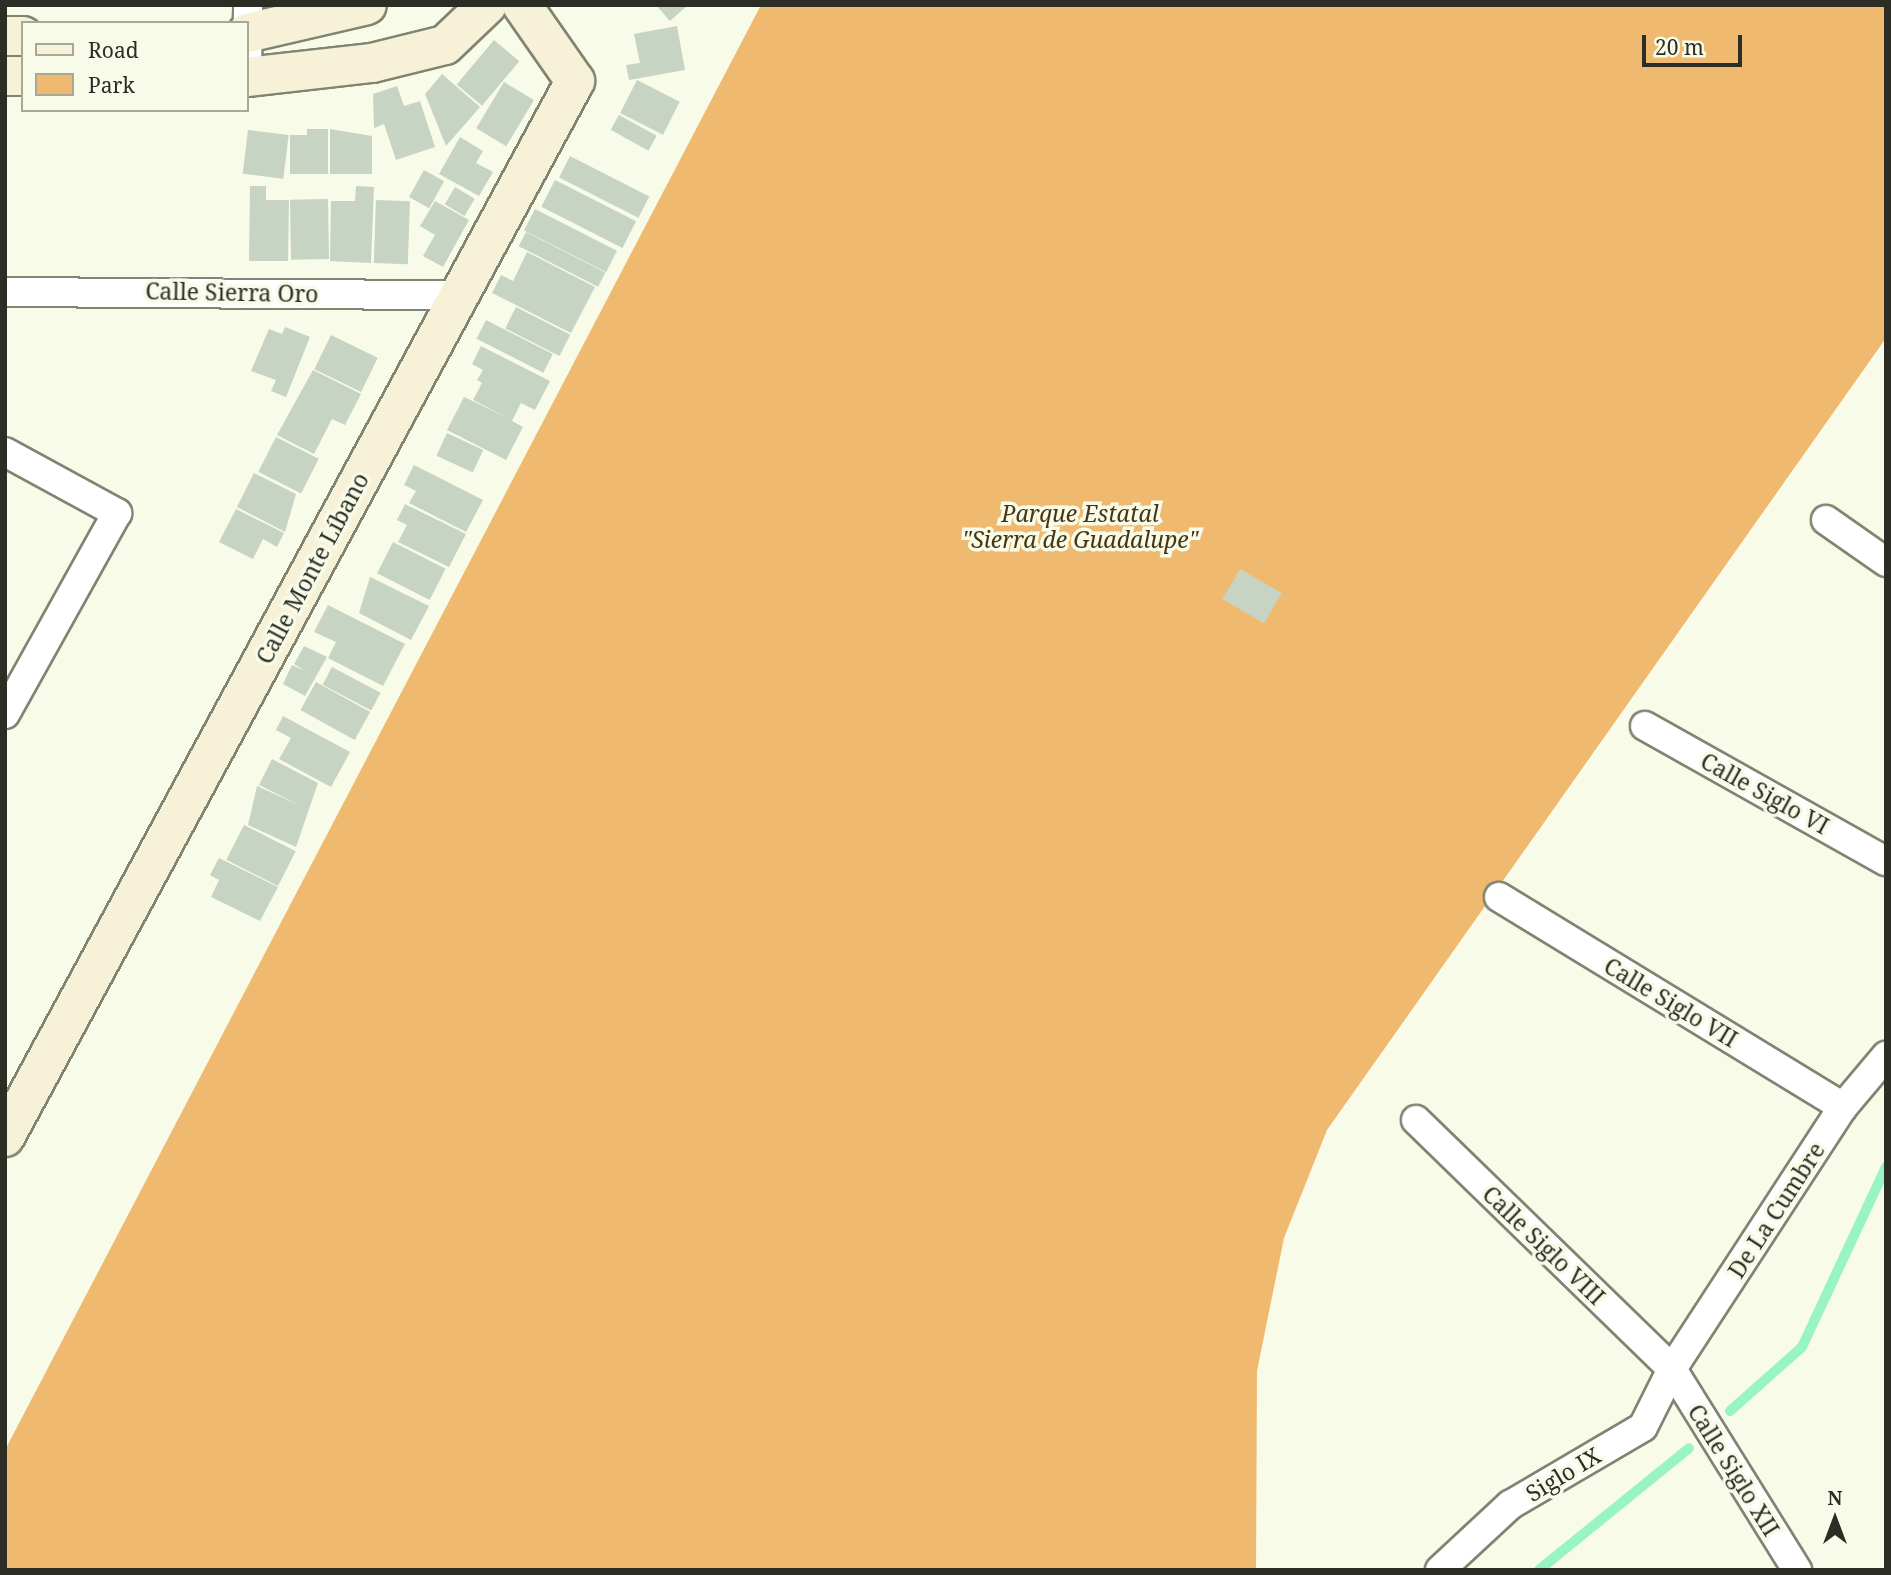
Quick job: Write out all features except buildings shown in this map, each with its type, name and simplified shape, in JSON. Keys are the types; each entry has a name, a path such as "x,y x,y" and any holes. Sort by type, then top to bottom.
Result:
{"street":[{"path":"248,24 367,5"},
{"path":"248,75 372,63 445,45 487,5"},
{"name":"Calle Monte Líbano","path":"5,1137 575,81 522,5"},
{"name":"Calle Sierra Oro","path":"5,292 459,295"},
{"path":"5,452 117,513 5,714"},
{"path":"1826,520 1886,562"},
{"name":"Calle Siglo VI","path":"1645,726 1886,861"},
{"name":"Calle Siglo VII","path":"1499,897 1843,1107"},
{"name":"De La Cumbre","path":"1672,1369 1843,1107 1886,1056"},
{"name":"Calle Siglo VIII","path":"1416,1120 1672,1369"},
{"name":"Siglo IX","path":"1440,1570 1510,1505 1643,1427 1672,1369"},
{"name":"Calle Siglo XII","path":"1672,1369 1797,1570"}],"green space":[{"name":"Parque Estatal \"Sierra de Guadalupe\"","path":"761,5 1886,5 1886,338 1327,1130 1284,1238 1257,1371 1256,1570 5,1570 5,1450"}],"waterway":[{"path":"1730,1411 1802,1347 1886,1167"},
{"path":"1539,1570 1689,1448"}]}
